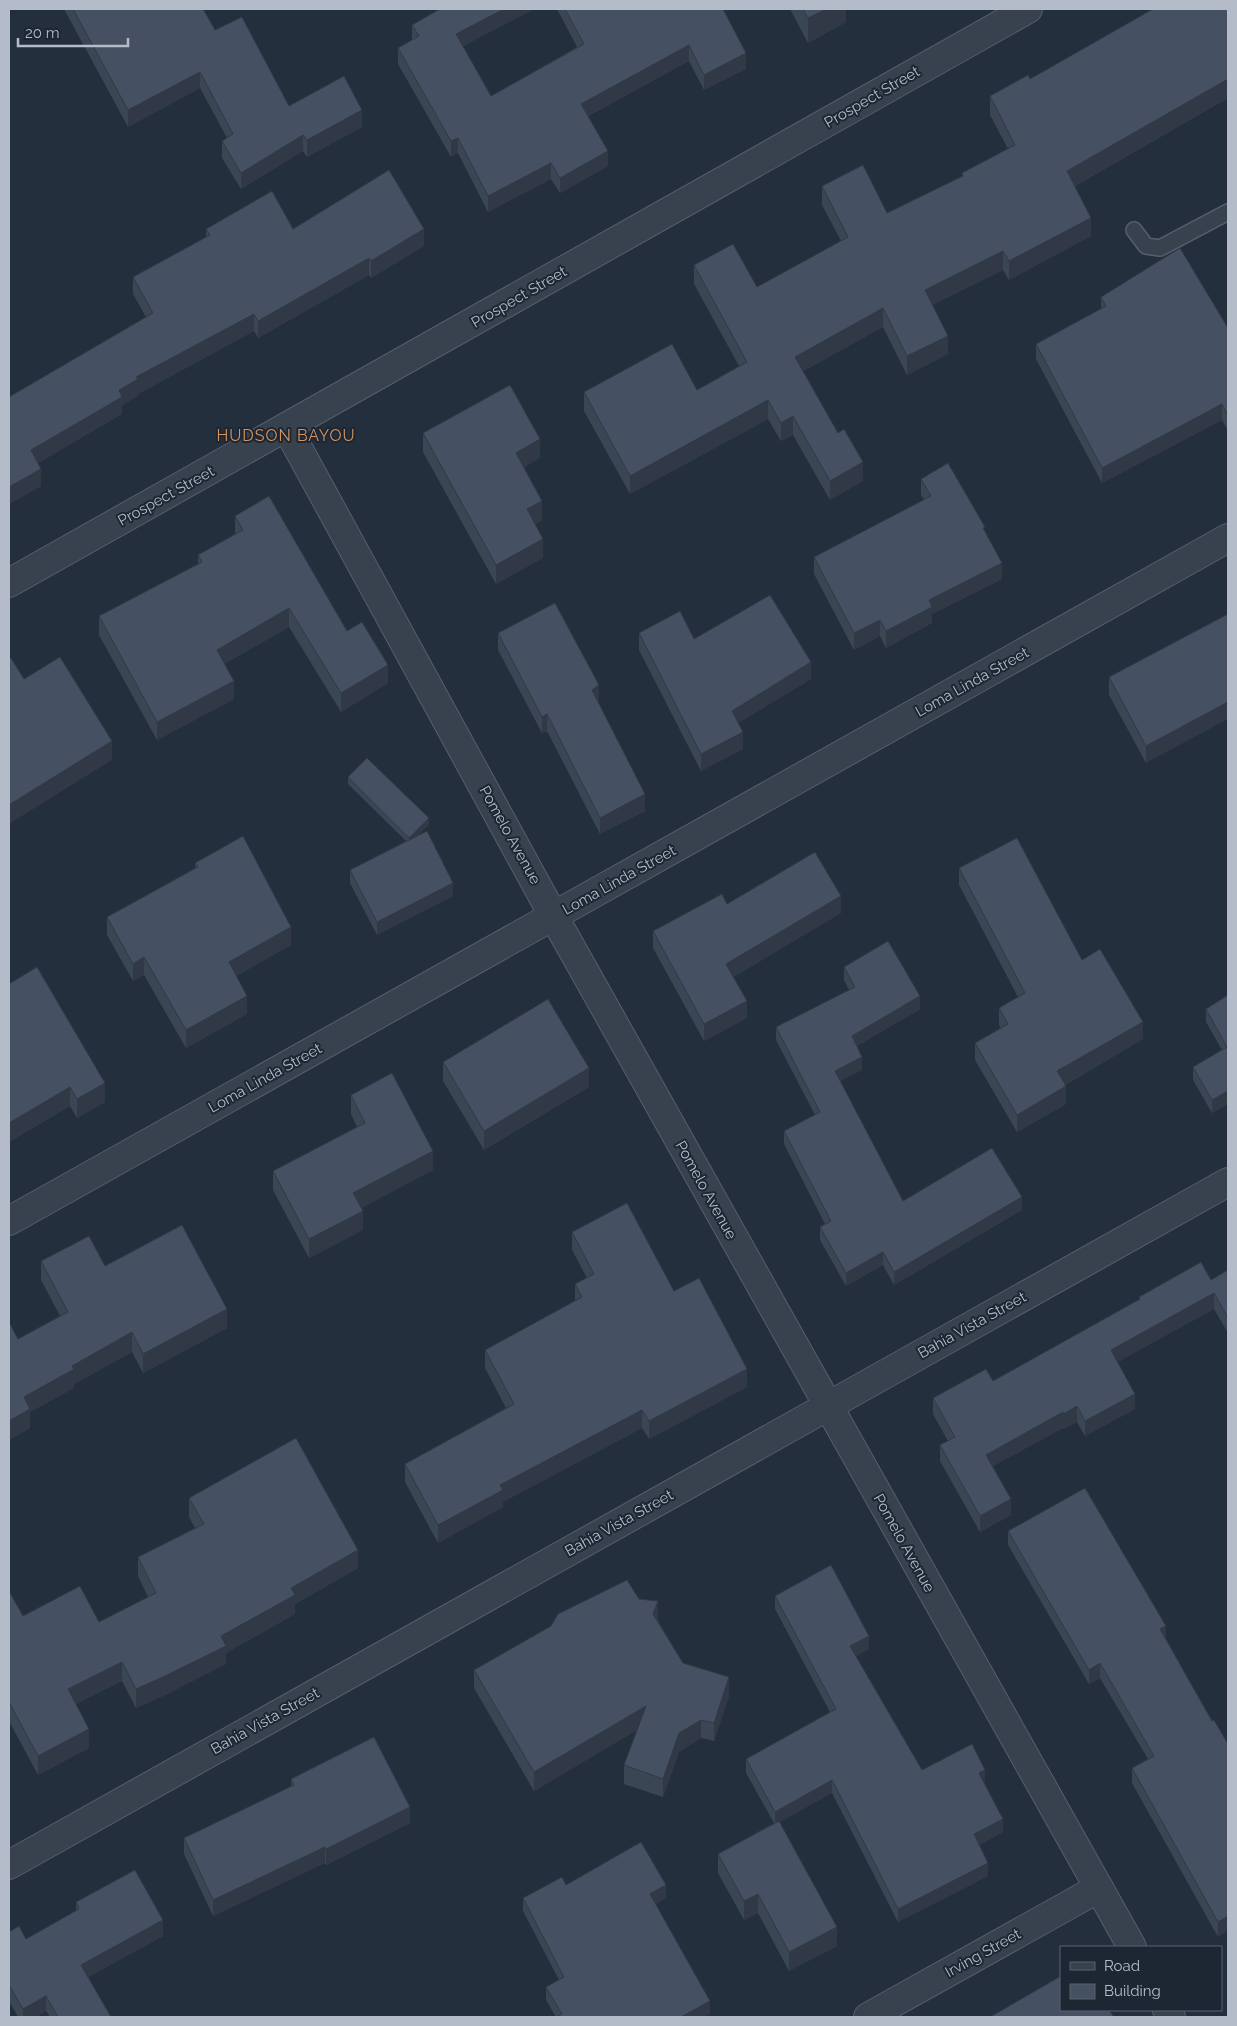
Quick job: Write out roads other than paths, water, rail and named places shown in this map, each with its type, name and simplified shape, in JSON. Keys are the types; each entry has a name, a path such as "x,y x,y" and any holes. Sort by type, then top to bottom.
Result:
{"street":[{"name":"Prospect Street","path":"9,583 1028,9"},
{"name":"Pomelo Avenue","path":"287,428 554,916 1131,1946"},
{"name":"Loma Linda Street","path":"9,1221 1228,538"},
{"name":"Bahia Vista Street","path":"9,1865 1228,1182"},
{"name":"Irving Street","path":"868,2017 1099,1888"}],"lane":[{"path":"1134,230 1146,246 1160,248 1228,212"}],"district":[{"name":"HUDSON BAYOU","path":"286,435"}]}
